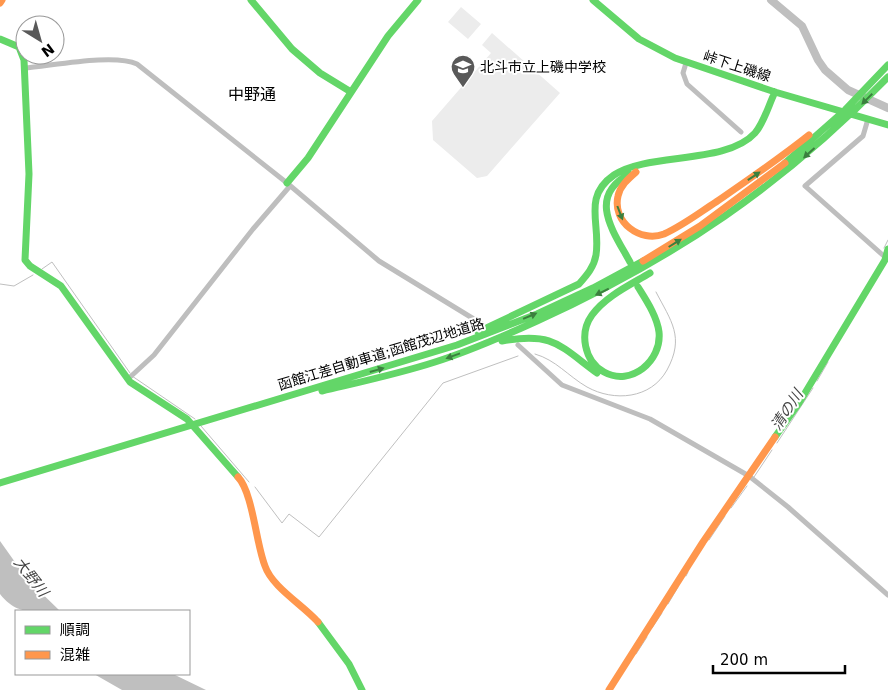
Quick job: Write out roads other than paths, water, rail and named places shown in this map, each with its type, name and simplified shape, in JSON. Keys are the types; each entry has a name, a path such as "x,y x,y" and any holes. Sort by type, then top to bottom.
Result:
{"main road":[{"path":"251,0 292,49 320,72 351,92"},
{"path":"289,184 388,36 418,0"},
{"name":"峠下上磯線","path":"593,0 639,39 686,63 775,92 888,125"},
{"path":"0,39 20,47 23,54 29,174 23,255 30,266 61,286 131,377 135,386 187,419 241,480 250,504 265,568 280,588 306,608 325,630 349,664 362,690"},
{"path":"636,172 625,181 620,190 617,198 618,214 632,231 649,236 658,236 761,171 834,117 877,78 888,65"},
{"name":"函館江差自動車道;函館茂辺地道路","path":"246,409 435,362 483,345 569,308 618,284 664,258 725,219 795,165 846,120 888,77"},
{"path":"614,175 605,188 600,212 628,263 606,215 608,194 616,182 636,172 726,153 749,145 763,131 768,120 775,92"},
{"path":"406,362 478,332 565,291 587,277 597,259 597,242 593,219 595,199 604,183 614,175 638,166 723,149 744,142 756,132 775,92"},
{"name":"函館江差自動車道;函館茂辺地道路","path":"0,483 406,362 512,324 566,301 645,261 688,235 754,189 834,117"},
{"path":"483,345 537,335 558,343 602,376 624,382 636,380 656,366 664,346 661,323 640,286 659,332 658,352 652,363 642,371 632,376 612,375 593,364 587,354 584,335 591,317 606,301 664,264 725,219"},
{"path":"608,690 703,542 799,403 887,255"}],"street":[{"path":"24,68 63,62 131,61 289,184 379,260 482,324"},
{"path":"686,63 683,73 687,84 741,132"},
{"path":"868,119 864,136 805,186 887,255"},
{"path":"131,377 183,320 289,184"},
{"path":"518,345 562,385 650,419 749,476 788,507 888,595"}],"waterway":[{"path":"771,0 802,26 818,60 825,70 848,90 888,108"},
{"name":"清の川","path":"884,248 888,240"},
{"path":"42,269 52,262 130,373"},
{"path":"0,284 14,286 33,275"},
{"path":"535,354 556,364 580,383 598,392 609,395 631,395 652,387 667,370 675,348 674,330 671,321 656,292"},
{"path":"255,487 282,523 289,514 319,537 443,383 518,356"},
{"name":"清の川","path":"817,381 828,362"},
{"path":"132,376 195,419"},
{"name":"清の川","path":"777,443 813,388"},
{"path":"201,426 249,482"},
{"name":"清の川","path":"754,477 772,450"},
{"name":"清の川","path":"731,508 747,486"},
{"name":"清の川","path":"709,540 725,516"},
{"name":"清の川","path":"686,576 688,572"},
{"name":"清の川","path":"668,604 678,587"},
{"name":"清の川","path":"652,628 662,613"},
{"name":"清の川","path":"636,654 647,637"}],"place":[{"name":"北斗市立上磯中学校","path":"463,88"}],"district":[{"name":"中野通","path":"252,94"}],"water label":[{"name":"大野川","path":"31,577"}]}
